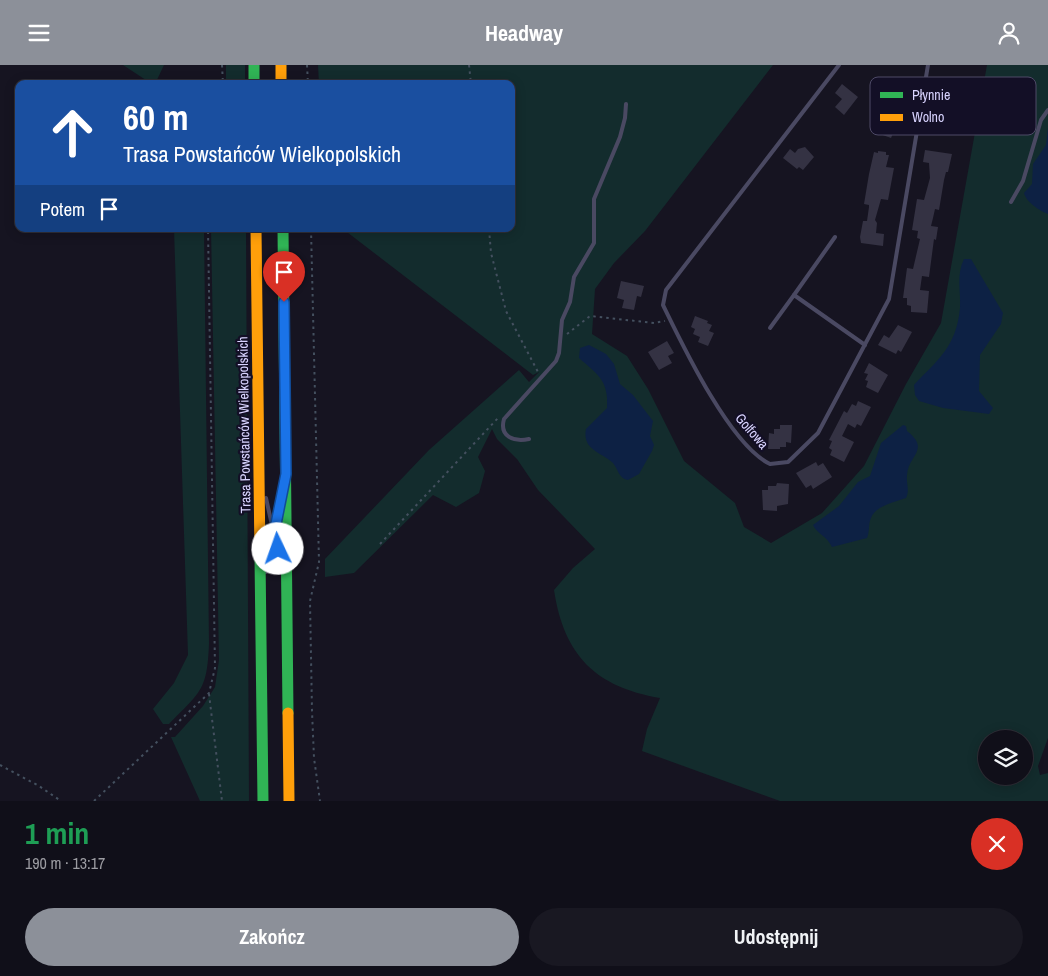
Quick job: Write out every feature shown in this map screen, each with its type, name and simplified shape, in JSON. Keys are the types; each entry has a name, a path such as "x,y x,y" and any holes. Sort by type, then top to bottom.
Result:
{"highway":[{"path":"254,65 254,80"},
{"path":"280,65 281,80"},
{"name":"Trasa Powstańców Wielkopolskich","path":"256,232 262,593 263,801"},
{"path":"283,232 289,801"}],"lane":[{"name":"Golfowa","path":"838,65 666,290 663,305 719,410 754,452 770,464 788,462 818,433 889,299 916,135"},
{"path":"529,439 514,441 508,437 503,431 504,419 556,361 562,320 570,301 574,277 594,243 594,199 624,127 626,104"},
{"path":"1012,202 1023,181 1041,120 1048,109"},
{"path":"770,328 836,237"},
{"path":"794,295 865,345"},
{"path":"260,474 288,593"},
{"path":"262,593 286,474"}],"path":[{"path":"222,65 223,80"},
{"path":"307,65 308,80"},
{"path":"469,65 471,80"},
{"path":"208,232 215,659 209,693 222,801"},
{"path":"311,232 319,562 310,601 310,631 314,749 320,801"},
{"path":"489,232 491,253 506,311 539,374"},
{"path":"560,341 590,317 654,323 670,320"},
{"path":"380,544 503,413"},
{"path":"94,801 209,693"},
{"path":"0,765 39,786 61,801"}],"green space":[{"path":"123,65 164,65 157,80 146,80"},
{"path":"226,65 245,65 245,80 226,80"},
{"path":"318,65 773,65 645,231 614,263 595,289 592,334 627,356 648,389 684,461 735,503 744,527 771,543 822,513 864,466 906,384 941,323 975,135 1036,135 1036,77 985,77 987,65 1048,65 1048,738 1038,766 1040,775 1048,773 1048,801 780,801 642,751 647,729 660,698 637,693 618,686 587,665 575,650 566,633 559,613 554,590 573,568 595,549 538,490 517,459 497,439 492,429 478,457 485,471 479,493 456,507 433,495 354,573 325,577 325,559 429,450 519,370 529,382 539,372 533,375 347,232 515,232 515,80 319,80"},
{"path":"174,232 204,232 208,660 204,681 195,697 169,724 163,724 153,709 174,683 188,655"},
{"path":"211,232 246,232 249,801 200,801 171,737 175,737 203,706 215,687 219,660"}],"water":[{"path":"1048,128 1048,214 1030,203 1024,193 1032,184 1033,164 1046,145"},
{"path":"964,259 971,259 1003,313 1001,324 980,355 979,391 993,408 989,414 943,408 919,401 915,395 914,385 944,352 950,343 958,322 960,271"},
{"path":"589,345 606,354 614,364 620,384 633,395 653,421 650,436 654,445 652,451 639,474 628,480 623,478 613,463 593,449 586,440 586,429 607,408 604,384 596,373 579,358 580,348"},
{"path":"903,425 906,426 907,431 914,438 918,448 908,468 908,492 906,498 886,505 873,514 867,538 832,547 813,525 839,506 858,482 870,476 881,443"}],"building":[{"path":"842,84 858,97 844,115 835,107 842,99 835,93"},
{"path":"805,147 814,157 803,170 799,167 797,169 783,158 790,149 795,153 798,149"},
{"path":"925,150 952,154 944,180 939,210 935,209 931,226 938,227 936,240 934,239 929,277 922,276 920,290 929,291 927,313 911,312 911,306 907,305 907,298 903,298 907,268 913,269 920,239 917,238 918,231 912,230 917,199 924,200 930,178 929,163 923,162"},
{"path":"878,151 886,152 886,155 889,155 886,167 894,168 888,200 881,199 875,220 877,223 876,233 884,234 883,246 861,243 860,237 863,221 867,221 869,207 869,205 864,204 869,174 874,152 878,153"},
{"path":"621,281 644,286 641,297 637,296 634,310 622,308 624,300 617,298"},
{"path":"695,316 708,321 707,323 712,325 709,331 714,333 708,346 698,342 700,337 693,334 695,329 691,327"},
{"path":"898,325 912,332 901,352 898,350 896,354 878,345 884,335 889,338"},
{"path":"667,341 674,353 668,356 672,363 659,370 648,352"},
{"path":"869,363 888,375 878,393 866,387 868,381 865,380 868,374 864,373"},
{"path":"858,401 871,407 861,426 857,424 855,428 848,424 842,436 854,442 844,462 830,455 832,450 829,448 832,441 829,440 844,411 847,413 852,404 856,406"},
{"path":"780,425 792,425 791,443 786,442 786,447 780,447 780,449 768,449 769,433 774,434 774,429 780,429"},
{"path":"816,462 818,466 823,463 832,477 813,489 811,485 806,488 796,473"},
{"path":"777,483 789,484 788,504 777,506 777,511 763,510 762,490 768,490 768,486 776,486"}],"traffic: fast":[{"path":"254,65 254,80"},
{"path":"283,232 288,713"},
{"path":"260,558 263,801"}],"traffic: slow":[{"path":"281,65 281,80"},
{"path":"256,232 260,558"},
{"path":"288,713 289,801"}],"route":[{"path":"278,549 274,534 286,474 284,302"}]}
